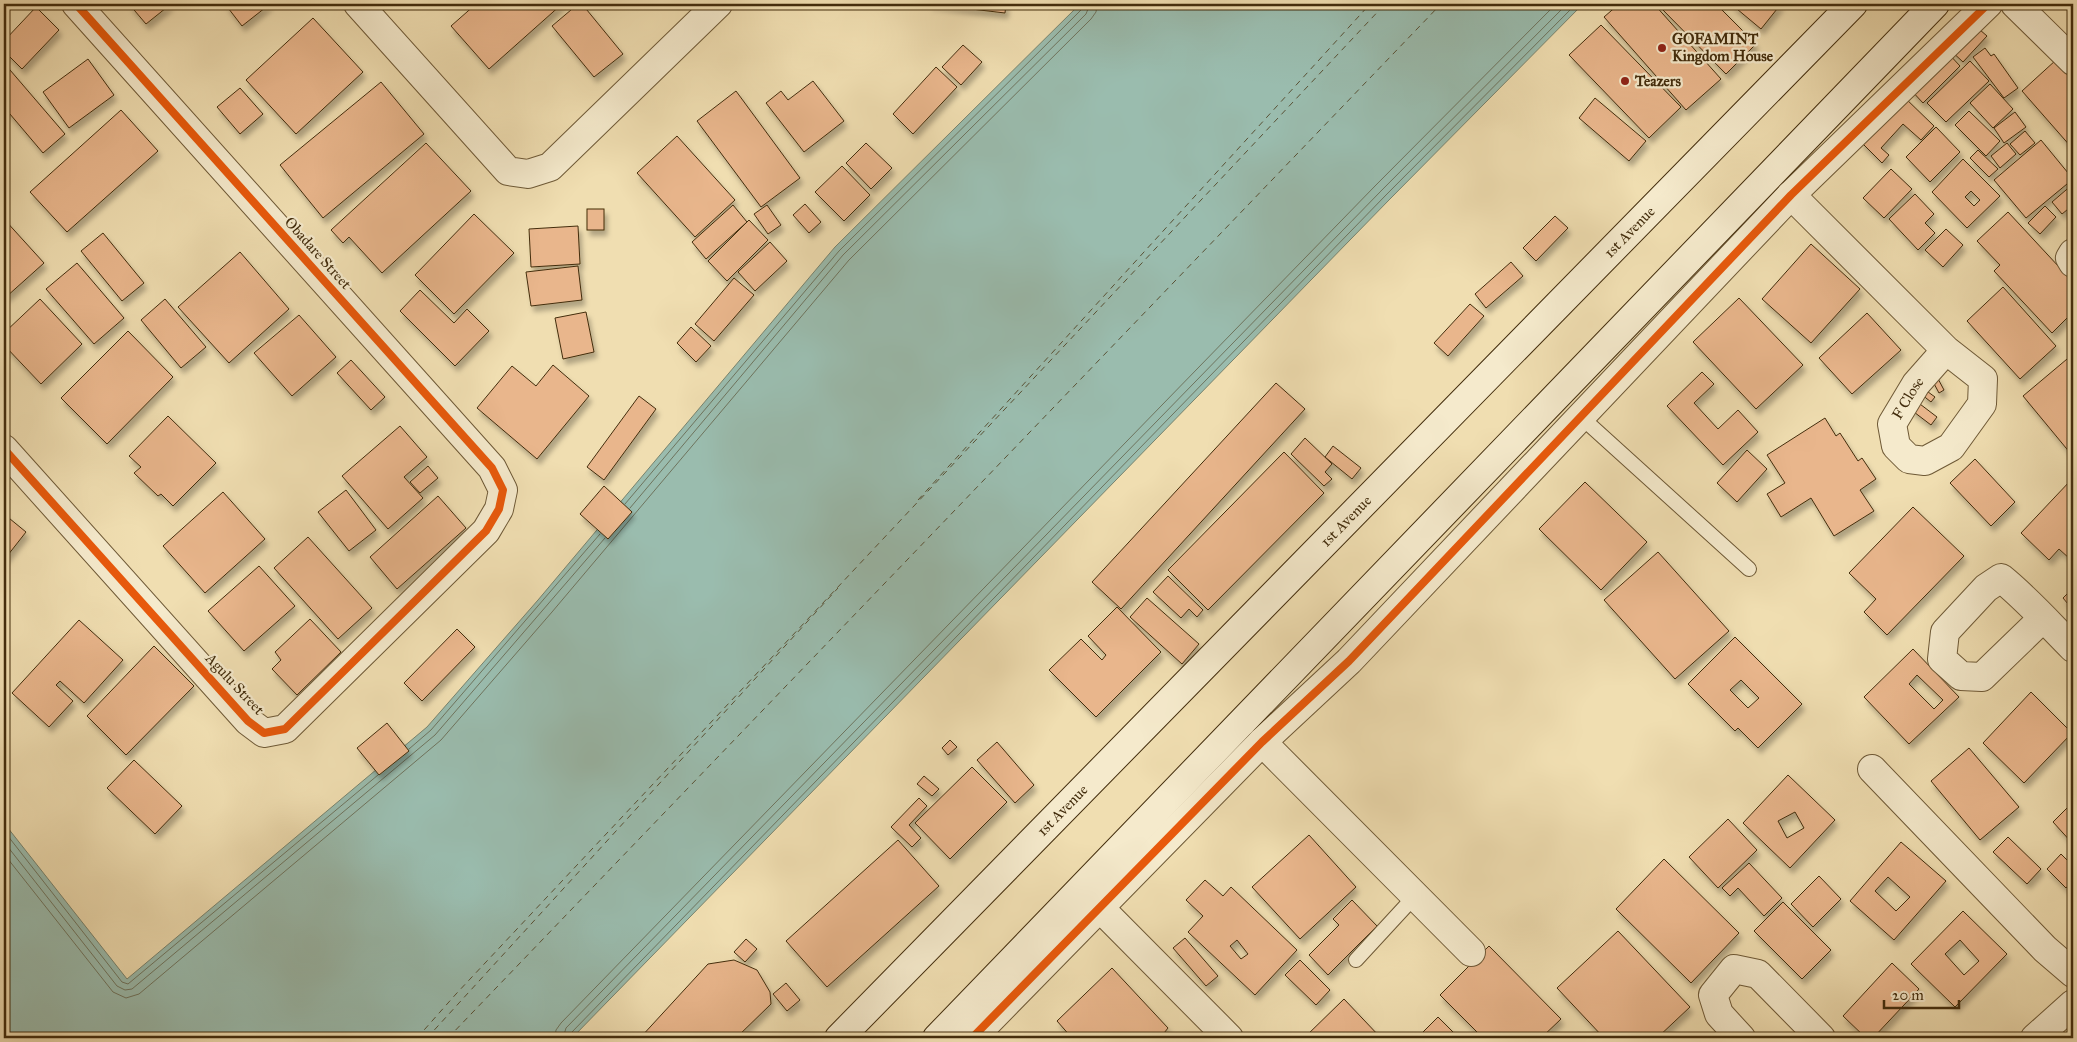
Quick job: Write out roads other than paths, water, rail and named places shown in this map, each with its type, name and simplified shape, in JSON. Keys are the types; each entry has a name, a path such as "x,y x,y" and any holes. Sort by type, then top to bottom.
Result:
{"street":[{"name":"Obadare Street","path":"76,4 492,468 503,490 499,509 486,532"},
{"path":"358,4 508,171 528,174 550,167 718,4"},
{"name":"1st Avenue","path":"839,1038 1852,4"},
{"path":"937,1038 1935,4"},
{"path":"972,1038 1262,742 1350,661 1791,195 1988,4"},
{"path":"2015,4 2073,61"},
{"path":"1791,195 1946,350"},
{"path":"2073,254 2070,258 2073,263"},
{"name":"Agulu Street","path":"4,449 248,720 264,733 285,729 486,532"},
{"path":"2043,618 2073,648"},
{"path":"1262,742 1471,952"},
{"path":"1872,769 2045,949 2073,973"},
{"path":"1099,908 1229,1038"},
{"path":"1741,1038 1719,1014 1713,995 1734,969 1758,974 1821,1038"},
{"path":"2035,1038 2073,1004"}],"lane":[{"path":"1580,416 1749,569"},
{"path":"1356,960 1415,896"}],"water":[{"path":"1080,4 1583,4 1389,200 572,1038 4,1038 4,823 127,979 427,727 538,600 835,247"}],"place":[{"name":"GOFAMINT Kingdom House","path":"1662,48"},
{"name":"Teazers","path":"1625,81"}]}
